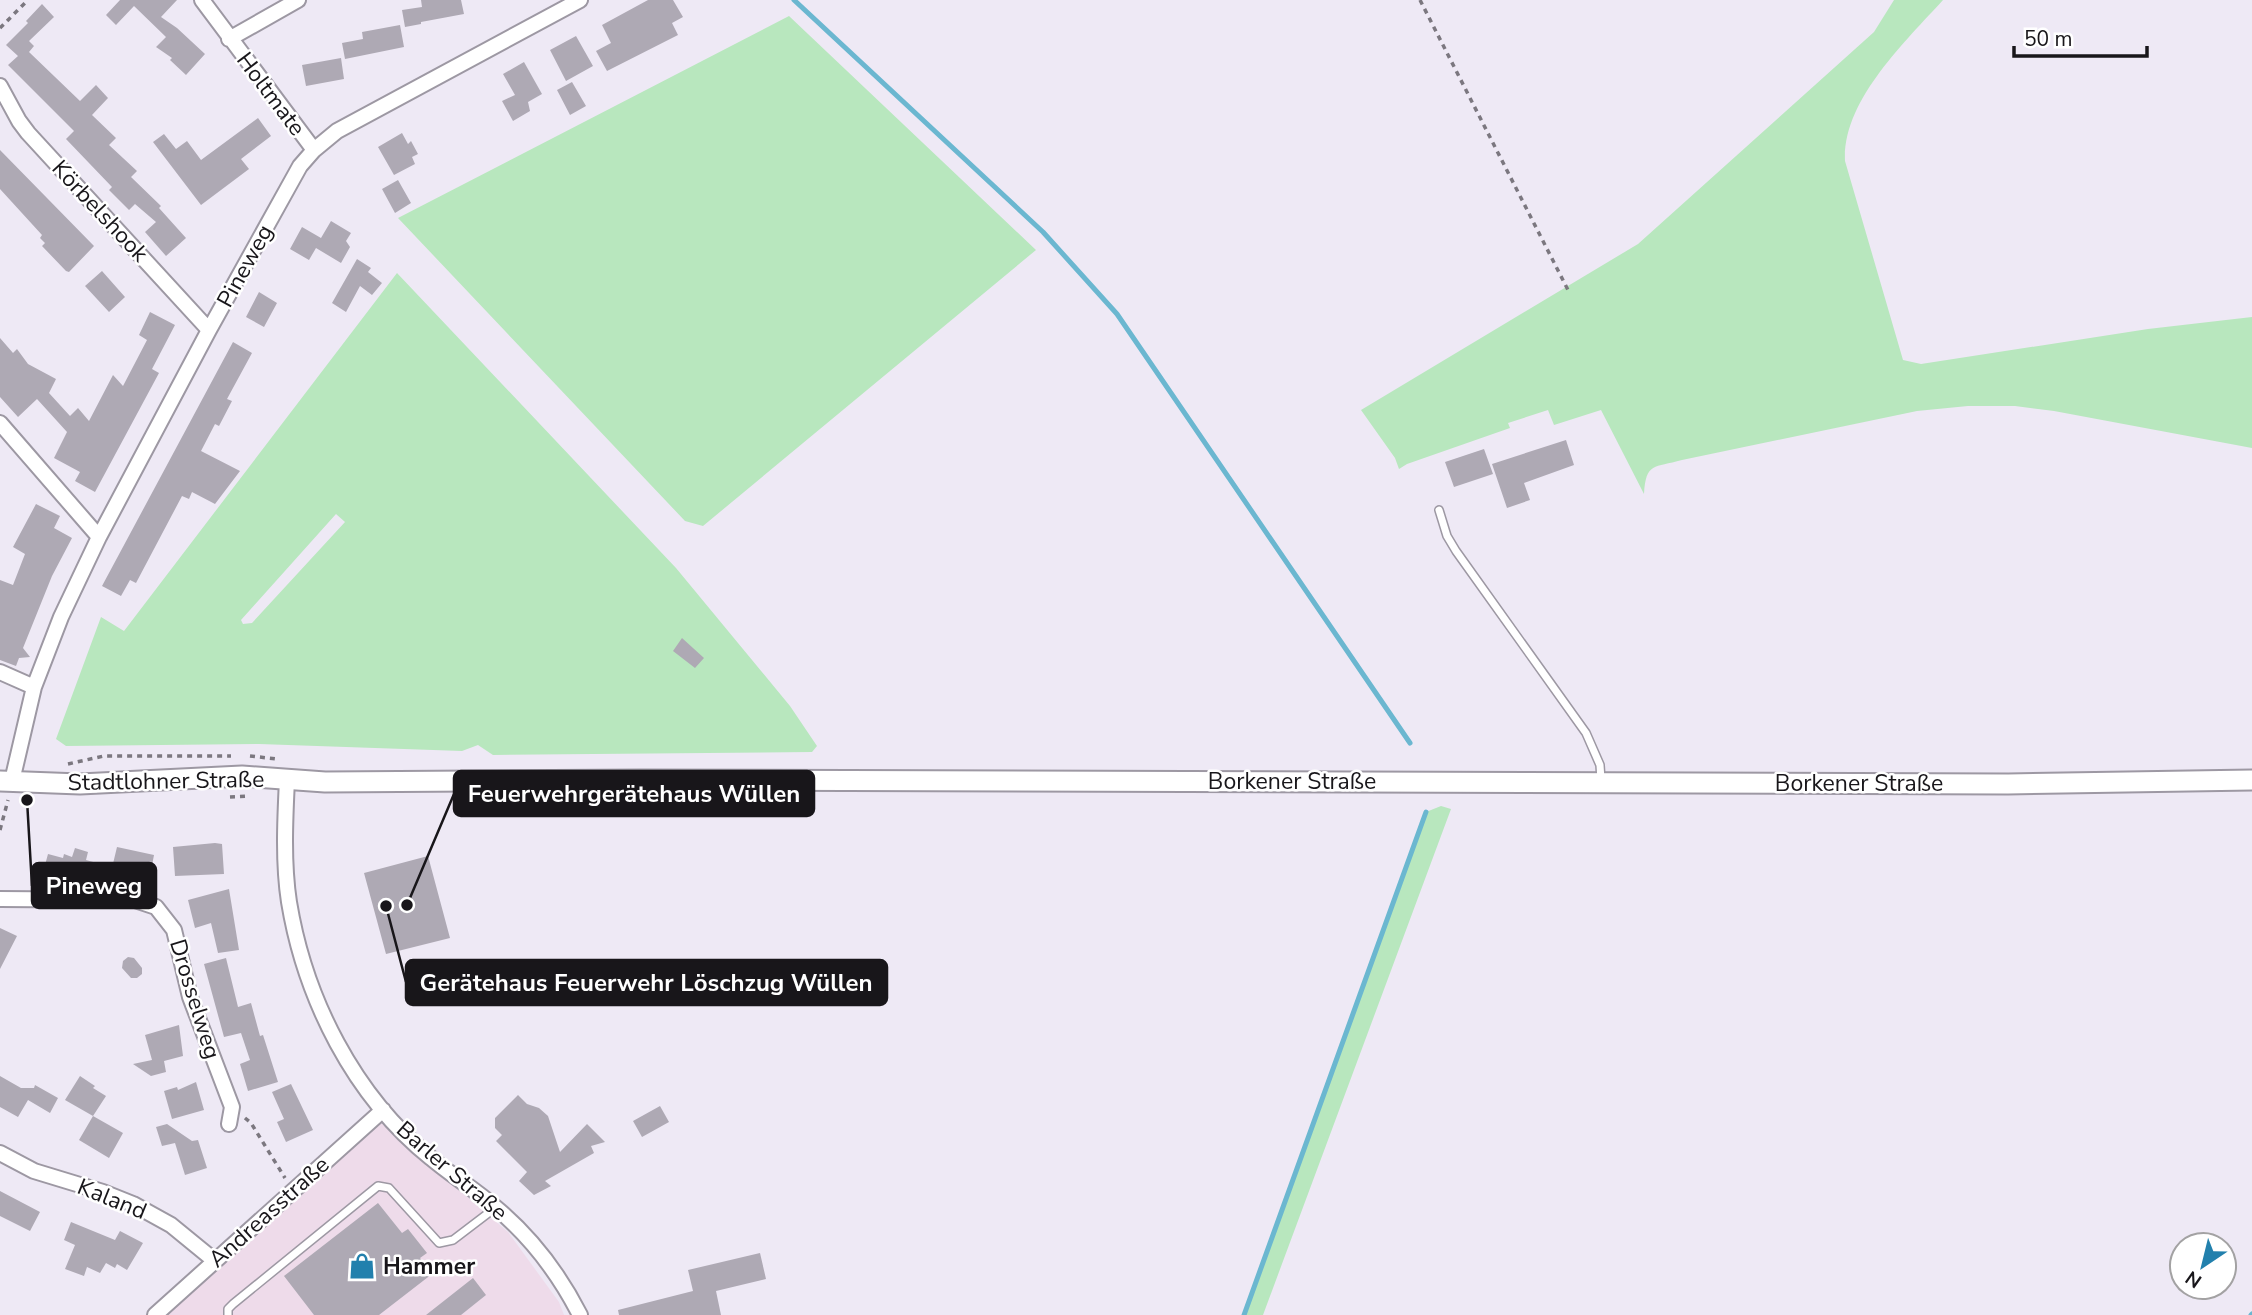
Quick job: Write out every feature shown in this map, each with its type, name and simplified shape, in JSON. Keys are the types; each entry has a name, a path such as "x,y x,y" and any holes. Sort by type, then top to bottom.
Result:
{"main road":[{"name":"Stadtlohner Straße","path":"6,781 80,784 242,776 332,782"},
{"name":"Borkener Straße","path":"332,782 2008,783 2252,780"}],"street":[{"name":"Holtmate","path":"202,0 314,149"},
{"name":"Holtmate","path":"229,39 299,0"},
{"name":"Pineweg","path":"6,781 34,687 61,617 99,537 300,166 314,149 345,126 580,0"},
{"name":"Körbelshook","path":"0,86 19,121 29,133 209,330"},
{"path":"0,424 99,537"},
{"path":"0,672 34,687"},
{"name":"Barler Straße","path":"287,780 289,900 304,965 331,1034 364,1087 383,1110 429,1157 496,1208 528,1239 548,1263 580,1315"},
{"name":"Drosselweg","path":"0,899 135,900 156,907 174,930 190,997 232,1107"},
{"path":"229,1124 232,1107"},
{"name":"Andreasstraße","path":"155,1315 383,1110"},
{"name":"Kaland","path":"0,1153 34,1171 133,1204 171,1225 215,1261"}],"lane":[{"path":"1439,510 1447,536 1456,551 1586,733 1600,765 1601,781"},
{"path":"228,1315 233,1304 378,1186 389,1188 439,1243 453,1240 496,1208"}],"path":[{"path":"0,28 28,0"},
{"path":"1420,0 1568,290"},
{"path":"0,830 6,781"},
{"path":"232,1107 251,1123 292,1190"}],"shaded area":[{"path":"380,1122 508,1232 559,1302 564,1315 166,1315"}],"green space":[{"path":"1894,0 1943,0 1895,54 1865,95 1854,116 1847,139 1845,161 1903,360 1921,364 2148,329 2252,317 2252,448 2054,411 2015,406 1968,406 1917,411 1658,466 1647,476 1644,494 1601,410 1554,425 1548,410 1508,423 1510,428 1399,469 1395,458 1361,410 1638,244 1874,32"},
{"path":"789,16 1036,250 703,526 685,521 398,218"},
{"path":"397,273 676,568 790,706 817,746 812,752 493,755 478,745 462,751 259,744 66,746 56,739 101,617 124,631","holes":["336,514 345,522 252,623 243,624 241,620"]},
{"path":"1441,806 1451,809 1263,1315 1244,1315 1426,812"}],"building":[{"path":"120,0 177,0 161,17 205,54 186,75 170,60 172,58 156,47 166,37 134,6 116,25 106,15"},
{"path":"421,0 461,0 464,14 405,27 402,10 422,7"},
{"path":"648,0 673,0 683,17 672,23 678,35 607,71 596,51 611,43 602,25"},
{"path":"42,4 54,17 29,41 34,46 29,52 80,101 96,85 108,98 92,115 116,138 109,145 137,171 131,177 161,206 159,208 186,238 166,256 145,232 156,222 135,204 129,210 109,190 112,187 66,139 74,131 8,65 18,56 6,45"},
{"path":"400,25 404,47 345,59 342,43 363,39 362,32"},
{"path":"576,36 593,66 566,81 550,50"},
{"path":"341,58 344,79 306,86 302,65"},
{"path":"524,62 542,94 528,102 530,111 513,121 502,101 515,95 503,74"},
{"path":"572,82 586,106 570,115 557,90"},
{"path":"258,118 271,136 241,159 249,169 201,205 153,142 164,134 176,149 187,141 201,160"},
{"path":"402,133 408,144 411,141 418,154 412,157 415,164 394,175 378,147"},
{"path":"0,150 94,246 69,272 42,246 45,243 40,238 42,235 0,189"},
{"path":"398,180 411,203 395,213 382,189"},
{"path":"331,221 351,233 346,241 350,247 341,263 316,248 309,260 290,249 302,227 321,238"},
{"path":"357,259 371,268 368,272 382,283 372,295 360,286 346,312 332,303"},
{"path":"102,271 125,297 109,312 85,286"},
{"path":"259,292 277,303 264,327 246,317"},
{"path":"150,312 175,325 152,369 159,373 95,492 75,481 80,472 54,458 67,432 37,399 18,417 0,397 0,338 13,353 17,349 28,364 56,379 49,393 70,416 78,408 89,421 113,375 123,386 147,340 139,335"},
{"path":"233,342 252,353 227,399 232,401 219,426 215,424 201,451 240,471 215,504 192,492 189,499 182,496 136,583 130,580 121,596 102,586"},
{"path":"1566,440 1574,465 1524,483 1530,500 1507,508 1492,464"},
{"path":"1484,449 1493,474 1454,487 1445,462"},
{"path":"36,504 60,516 54,528 72,538 52,576 23,648 30,657 19,658 16,666 0,660 0,580 13,585 25,554 13,547"},
{"path":"682,638 704,658 695,668 673,651"},
{"path":"222,844 224,874 175,876 173,847"},
{"path":"117,847 154,855 149,881 111,872"},
{"path":"75,848 88,852 86,860 97,863 91,885 65,878 64,881 42,876 48,854 63,858 64,854 72,857"},
{"path":"428,856 450,938 386,954 364,873"},
{"path":"229,889 239,950 218,953 211,923 195,928 188,900"},
{"path":"0,928 17,936 0,969"},
{"path":"128,957 134,958 142,968 142,974 137,978 131,978 122,968 123,961"},
{"path":"226,958 238,1007 251,1003 260,1036 263,1035 278,1082 248,1091 240,1064 250,1060 241,1033 224,1037 204,964"},
{"path":"179,1025 183,1056 164,1061 166,1072 151,1076 133,1064 152,1060 145,1035"},
{"path":"0,1076 21,1088 34,1088 35,1085 58,1098 50,1113 28,1100 18,1117 0,1107"},
{"path":"80,1076 106,1096 93,1116 65,1100"},
{"path":"196,1082 204,1110 172,1119 164,1091 177,1087 178,1090"},
{"path":"291,1084 313,1130 286,1142 277,1122 284,1119 272,1092"},
{"path":"518,1095 527,1104 539,1108 548,1116 560,1152 587,1124 605,1142 591,1146 594,1153 545,1181 551,1186 534,1195 519,1181 527,1172 496,1141 502,1135 495,1128 495,1118"},
{"path":"660,1106 669,1122 642,1137 633,1121"},
{"path":"93,1116 123,1133 109,1158 79,1140"},
{"path":"167,1124 192,1141 198,1140 207,1168 185,1175 175,1143 162,1146 156,1127"},
{"path":"0,1191 40,1212 30,1231 0,1216"},
{"name":"Hammer","path":"378,1203 402,1233 408,1229 427,1253 420,1258 432,1274 379,1315 314,1315 284,1276"},
{"path":"71,1222 115,1240 120,1231 143,1243 127,1270 117,1264 115,1268 106,1263 100,1273 87,1267 84,1276 65,1269 75,1245 64,1240"},
{"path":"760,1253 766,1279 716,1291 721,1315 619,1315 618,1310 693,1291 688,1270"},
{"path":"473,1278 486,1295 461,1315 426,1315"}],"waterway":[{"path":"794,0 1043,232 1117,314 1410,743"},
{"path":"1244,1315 1426,812"}],"place":[{"name":"Pineweg","path":"27,800"},
{"name":"Feuerwehrgerätehaus Wüllen","path":"407,905"},
{"name":"Gerätehaus Feuerwehr Löschzug Wüllen","path":"386,906"},
{"name":"Hammer","path":"362,1266"}]}
